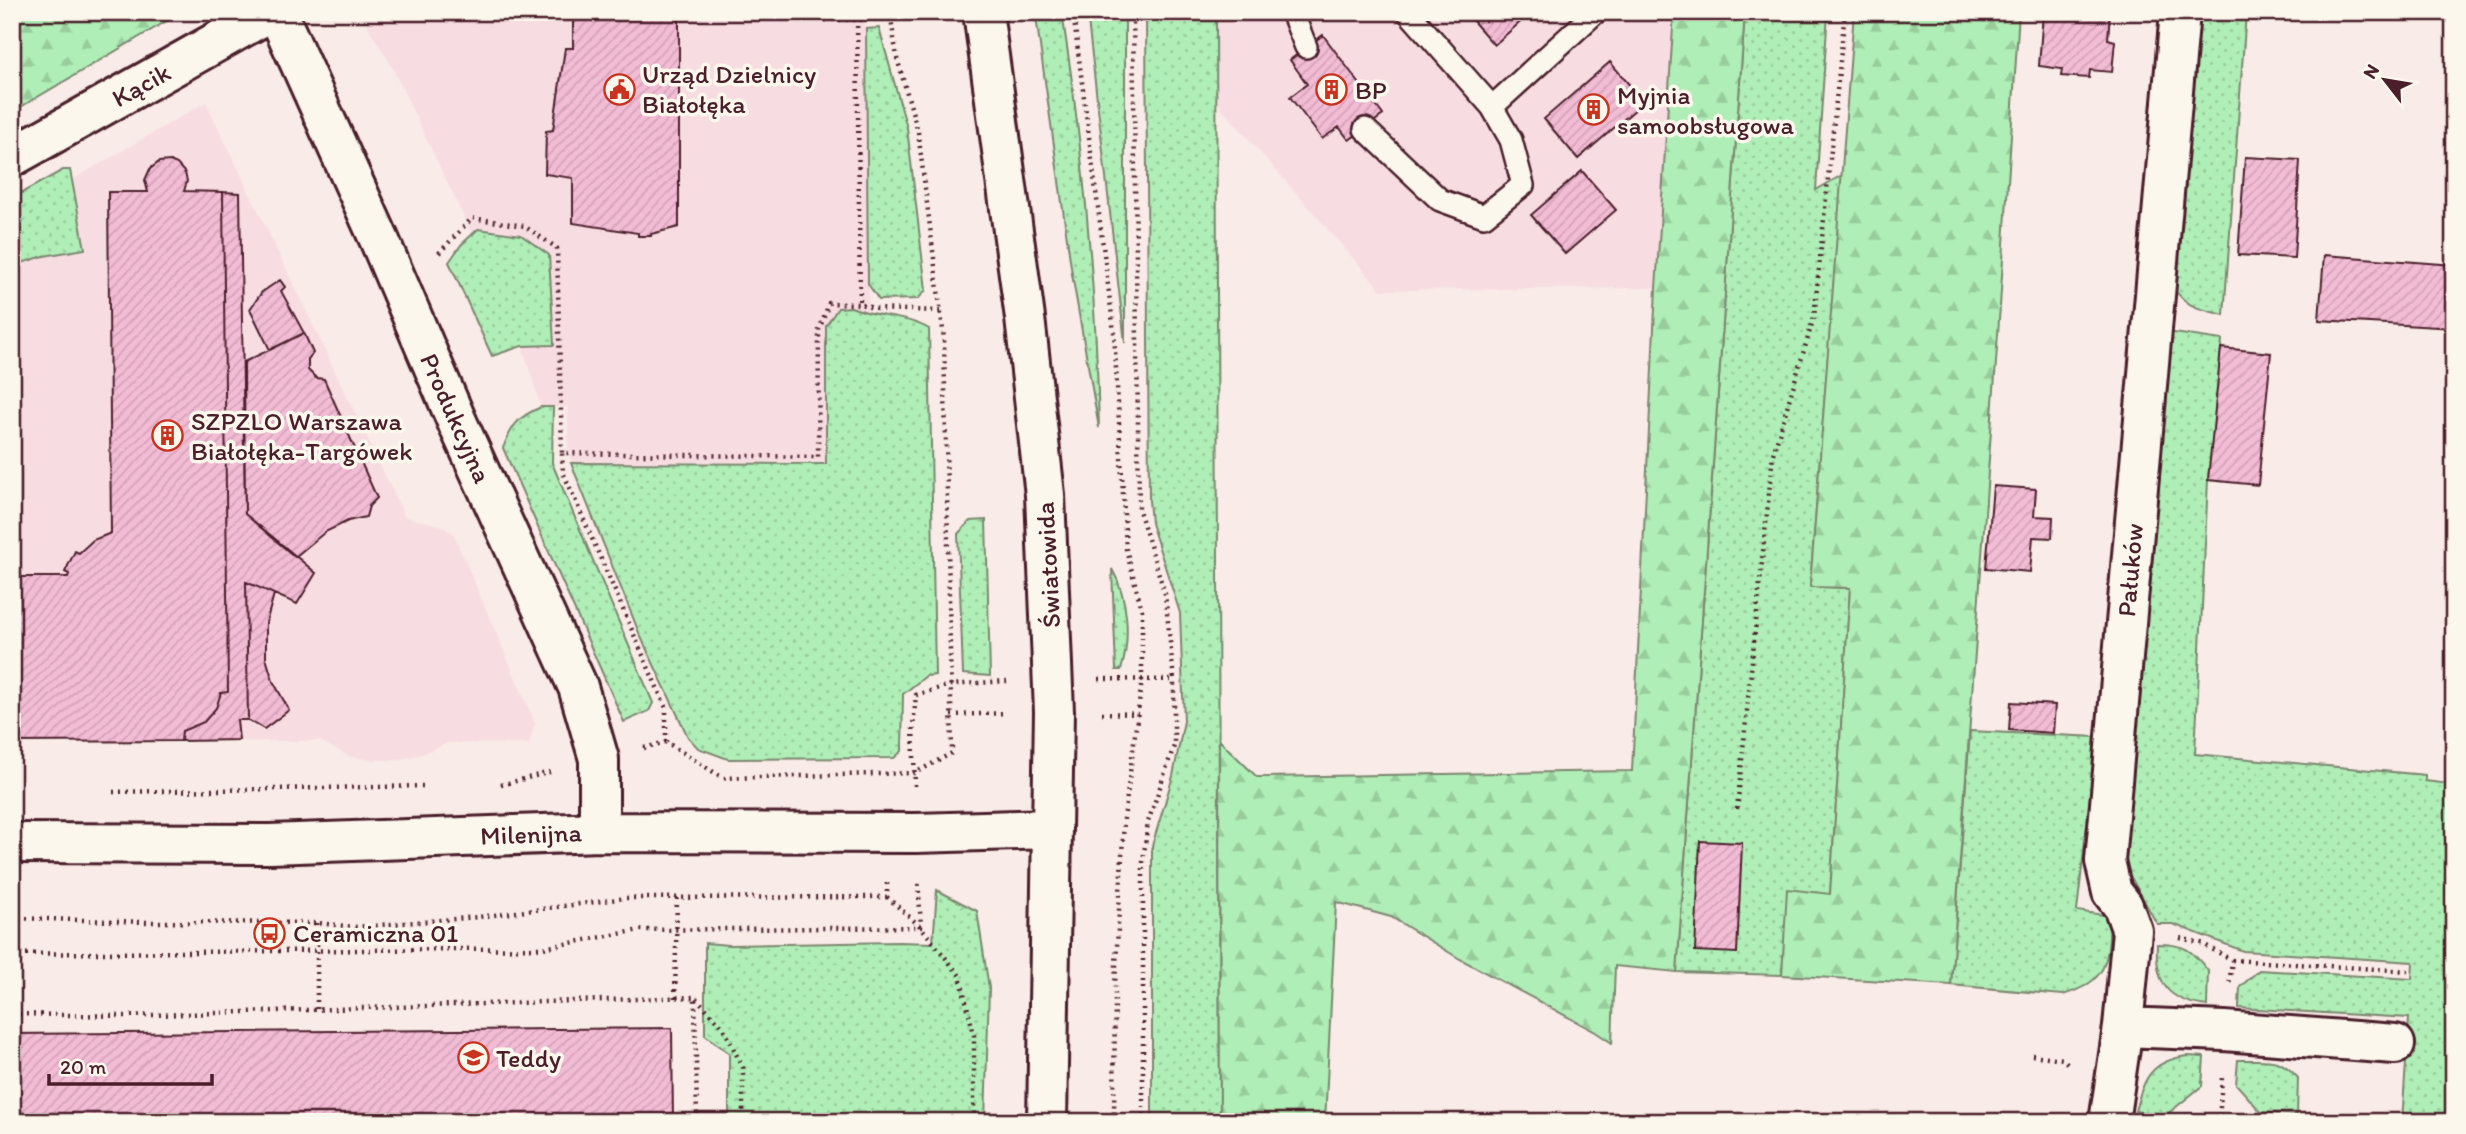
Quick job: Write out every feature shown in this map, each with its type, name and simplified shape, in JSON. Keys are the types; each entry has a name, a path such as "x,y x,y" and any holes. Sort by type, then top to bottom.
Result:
{"street":[{"name":"Kącik","path":"12,157 270,12"},
{"name":"Produkcyjna","path":"277,12 458,424 578,687 599,759 599,832"},
{"name":"Światowida","path":"983,12 1025,318 1045,495 1054,712 1047,1122"},
{"name":"Pałuków","path":"2109,1122 2123,1027 2132,931 2123,906 2112,892 2105,861 2180,12"},
{"name":"Milenijna","path":"12,843 270,844 599,832 1051,829"},
{"path":"2123,1027 2224,1031 2395,1044"}],"lane":[{"path":"1292,12 1306,47"},
{"path":"1365,129 1440,200 1484,216 1523,185 1511,140 1492,107 1408,12"},
{"path":"1492,107 1597,12"}],"path":[{"path":"819,12 819,20 891,19"},
{"path":"501,785 666,743 723,778 915,772 952,753 944,338 918,132 897,58 890,12"},
{"path":"1073,12 1114,332 1126,549 1142,610 1142,680 1124,819 1115,983 1114,1122"},
{"path":"1133,12 1137,360"},
{"path":"1737,810 1773,454 1814,317 1845,12"},
{"path":"857,19 860,304"},
{"path":"435,257 472,218 523,226 557,248 563,472 666,708 666,743"},
{"path":"562,453 818,457 819,330 828,303 860,304 877,309 940,311"},
{"path":"1143,1122 1143,862 1148,822 1174,746 1174,680"},
{"path":"884,773 887,897"},
{"path":"106,792 432,786"},
{"path":"675,998 677,897"},
{"path":"12,918 317,923 355,927 479,917 626,898 887,897 921,927 960,976 974,1035 974,1122"},
{"path":"317,923 317,1010"},
{"path":"2232,960 2408,971"},
{"path":"695,997 697,1122"},
{"path":"12,1014 125,1016 695,997 723,1027 743,1068 743,1122"},
{"path":"2185,1122 2190,1116 2244,1122"}],"shaded area":[{"path":"363,12 865,12 871,462 571,462 568,446 568,407 541,407 522,346 472,234"},
{"path":"1216,12 1674,12 1656,288 1381,290 1217,103"},
{"path":"206,102 405,517 440,525 453,533 535,723 529,744 448,743 420,755 397,760 373,760 350,757 320,741 12,742 12,215"}],"green space":[{"path":"12,12 175,12 170,19 12,112"},
{"path":"1039,12 1062,12 1092,271 1099,428 1072,274 1036,17"},
{"path":"1087,12 1125,12 1125,343"},
{"path":"1146,12 1216,12 1220,1122 1152,1122 1152,846 1173,776 1184,721 1180,613 1151,523 1149,500"},
{"path":"1674,12 1745,12 1677,972 1615,966 1612,1043 1460,959 1391,917 1336,902 1325,1122 1220,1122 1219,740 1257,777 1632,771 1656,288"},
{"path":"1745,12 1828,12 1816,190 1842,175 1810,586 1850,588 1830,895 1788,890 1782,975 1677,972"},
{"path":"1854,12 2019,12 1951,985 1782,975 1787,889 1830,894 1850,588 1810,587"},
{"path":"2194,12 2246,12 2224,315 2193,306 2171,285"},
{"path":"879,28 907,128 926,290 918,299 879,300 868,284 866,29"},
{"path":"63,170 70,170 85,249 44,256 12,266 12,198"},
{"path":"478,229 521,235 549,255 554,345 522,346 492,356 449,262 461,245"},
{"path":"851,307 910,321 929,329 935,675 926,676 903,694 902,751 894,758 728,759 698,748 688,737 640,635 571,463 826,464 826,326 838,308"},
{"path":"2167,332 2222,340 2208,480 2195,754 2425,775 2425,781 2449,784 2454,715 2454,1122 2402,1122 2409,1018 2239,1008 2240,987 2259,970 2412,979 2413,962 2243,951 2173,924 2157,924 2123,863"},
{"path":"541,407 553,407 552,463 653,703 649,711 624,722 503,448 517,423"},
{"path":"986,520 990,676 963,674 958,534 970,521"},
{"path":"1112,569 1125,605 1127,632 1121,670 1116,670"},
{"path":"1970,731 2097,737 2077,911 2110,916 2107,957 2098,975 2090,983 2063,995 1951,985"},
{"path":"937,890 977,911 989,988 985,1122 729,1122 729,1053 705,1035 705,943 933,943"},
{"path":"2157,944 2175,945 2187,950 2208,971 2207,1006 2182,1000 2166,988 2158,969"},
{"path":"2187,1056 2204,1057 2202,1086 2165,1116 2135,1111 2151,1073 2165,1062"},
{"path":"2238,1060 2278,1062 2291,1071 2298,1078 2297,1115 2261,1112 2236,1084"}],"building":[{"name":"Urząd Dzielnicy Białołęka","path":"573,12 679,12 679,227 651,236 638,236 638,233 573,223 573,178 545,174 546,131 553,130 565,48 573,48"},
{"path":"1465,12 1532,12 1494,45"},
{"path":"2043,12 2117,12 2110,13 2108,39 2115,41 2112,72 2090,70 2089,78 2061,76 2062,69 2039,66"},
{"name":"BP","path":"1323,35 1383,115 1349,140 1339,127 1322,139 1290,97 1307,84 1290,60"},
{"name":"Myjnia samoobsługowa","path":"1610,62 1644,102 1578,159 1544,119"},
{"path":"2245,157 2300,160 2294,258 2238,255"},
{"name":"SZPZLO Warszawa Białołęka-Targówek","path":"170,161 185,173 187,181 184,191 223,192 228,692 221,693 216,708 204,722 182,731 181,741 12,742 12,577 68,577 69,574 65,572 75,551 79,553 93,540 111,533 108,192 148,192 145,180 150,169 159,162"},
{"path":"1582,171 1616,210 1565,254 1531,215"},
{"path":"223,192 240,193 245,514 316,573 297,604 246,582 248,720 237,720 239,740 181,741 182,731 204,722 216,708 221,693 228,692"},
{"path":"2324,255 2454,265 2454,328 2319,320"},
{"path":"280,280 285,287 281,291 304,333 270,350 250,309 262,292"},
{"path":"304,333 313,353 308,359 308,370 316,378 324,379 377,498 369,506 366,517 348,521 325,532 295,557 245,514 244,362"},
{"path":"2221,348 2271,353 2258,485 2208,480"},
{"path":"1993,486 2036,489 2034,516 2053,517 2052,538 2033,537 2030,572 1986,568"},
{"path":"246,582 274,594 266,623 266,658 273,681 289,710 264,729 248,720"},
{"path":"2011,702 2055,705 2053,733 2009,730"},
{"path":"1700,841 1742,843 1737,953 1695,951"},
{"path":"672,1028 673,1122 12,1122 12,1034"}],"place":[{"name":"Urząd Dzielnicy Białołęka","path":"619,89"},
{"name":"BP","path":"1332,90"},
{"name":"Myjnia samoobsługowa","path":"1594,110"},
{"name":"SZPZLO Warszawa Białołęka-Targówek","path":"168,436"},
{"name":"Ceramiczna 01","path":"270,933"},
{"name":"Teddy","path":"473,1058"}]}
